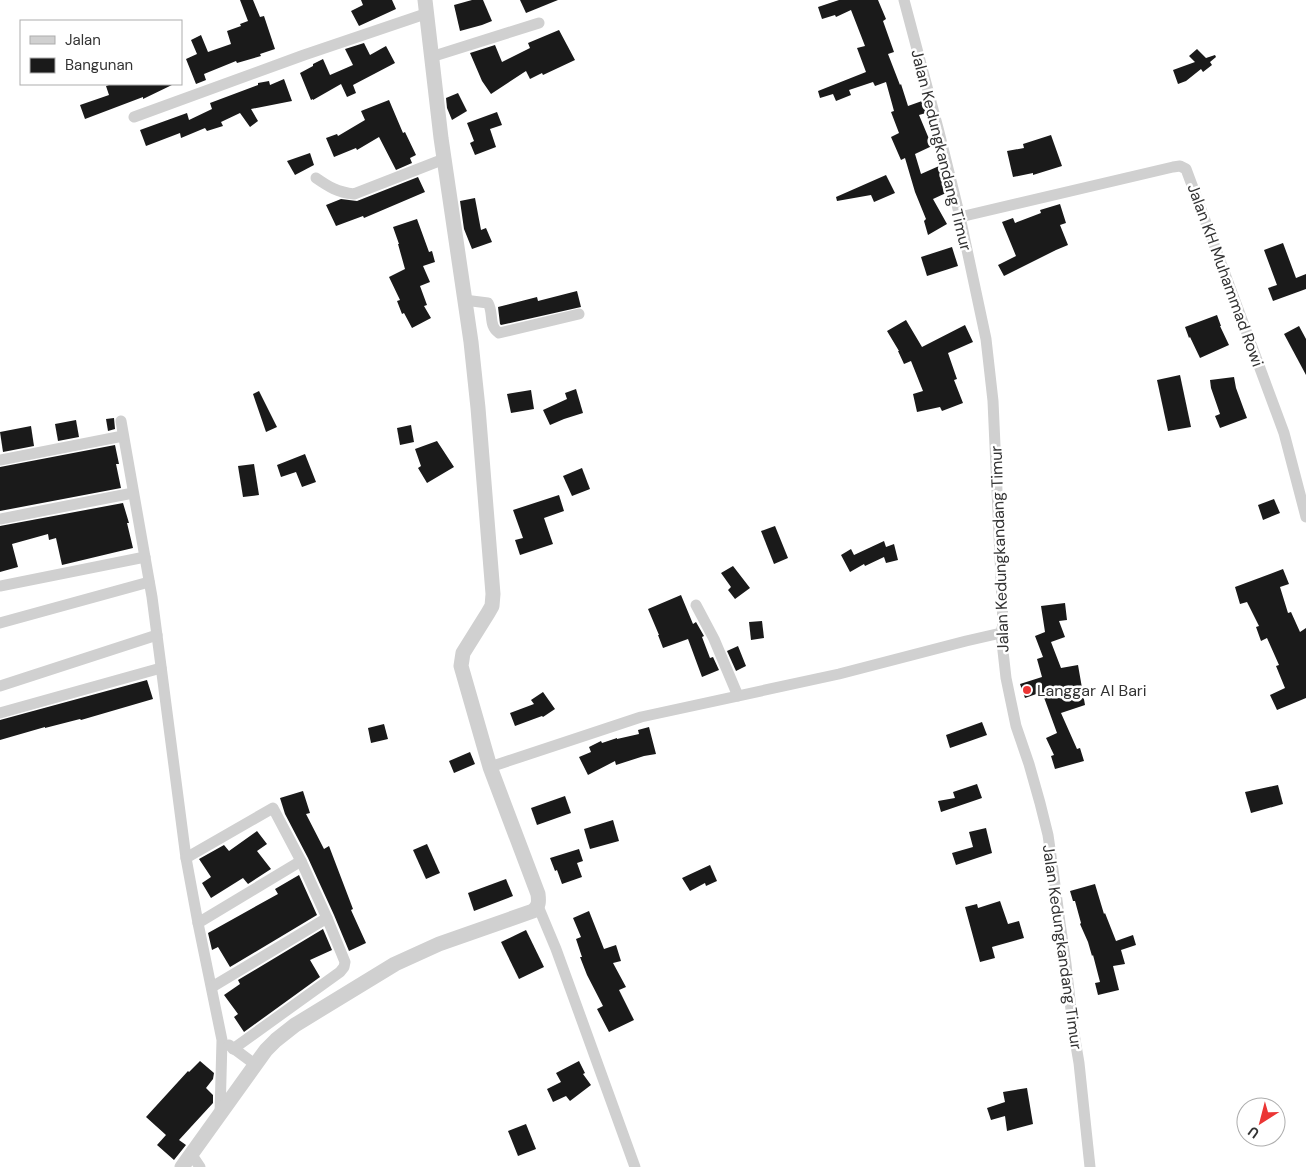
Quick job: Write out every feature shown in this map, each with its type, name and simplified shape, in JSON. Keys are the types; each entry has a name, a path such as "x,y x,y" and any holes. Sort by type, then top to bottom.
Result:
{"street":[{"name":"Jalan Kedungkandang Timur","path":"904,0 960,217 986,339 992,379 1003,624 1001,633 1006,678 1016,726 1029,764 1048,835 1066,964 1090,1167"},
{"path":"134,117 304,55 425,7 478,408 493,594 492,606 463,653 461,666 490,766 538,894 538,906 556,949 635,1167"},
{"path":"431,57 539,23"},
{"path":"316,178 330,188 342,193 354,194 444,159"},
{"name":"Jalan KH Muhammad Rowi","path":"960,217 1173,167 1180,166 1186,169 1284,433 1306,517"},
{"path":"464,300 488,303 493,327 499,333 579,314"},
{"path":"121,421 157,635 186,858 222,1040 220,1114"},
{"path":"0,460 123,436"},
{"path":"0,519 133,493"},
{"path":"0,586 145,558"},
{"path":"0,623 149,582"},
{"path":"696,606 714,639 738,696"},
{"path":"490,766 641,717 838,674 1001,633"},
{"path":"0,686 157,635"},
{"path":"0,713 161,668"},
{"path":"186,858 272,808 275,809 301,861 345,962 342,969 233,1048"},
{"path":"198,923 301,861"},
{"path":"182,1167 196,1161 220,1114 266,1050 295,1025 395,964 439,944 533,911 538,906"},
{"path":"212,987 327,918"},
{"path":"222,1040 256,1065"}],"building":[{"path":"240,0 253,0 260,17 264,16 275,49 260,54 261,56 237,63 236,61 204,74 206,80 196,84 186,59 197,54 191,40 201,35 208,52 231,44 227,31 241,26 240,24 248,21"},
{"path":"361,0 392,0 396,9 359,26 351,11 363,5"},
{"path":"472,0 483,0 492,21 460,31 454,5"},
{"path":"520,0 558,0 526,13"},
{"path":"839,0 878,0 886,19 883,21 894,52 888,54 908,106 922,101 926,113 919,115 932,146 915,154 921,174 939,166 946,193 933,199 947,224 928,235 924,221 926,219 915,192 905,158 901,160 891,137 899,133 891,112 894,111 886,82 875,86 873,82 849,90 851,95 836,101 833,94 820,98 818,91 866,72 857,48 865,46 851,10 836,17 835,15 822,19 818,7"},
{"path":"559,30 575,60 530,79 526,71 491,94 482,81 470,53 495,45 502,62 530,48 528,43"},
{"path":"364,43 370,55 386,46 395,63 353,85 356,93 347,97 341,84 311,100 300,73 323,59 330,75 353,65 345,49"},
{"path":"1197,49 1206,58 1215,55 1216,57 1210,62 1212,65 1203,72 1201,69 1186,81 1178,84 1173,70 1195,62 1189,56"},
{"path":"284,79 292,101 251,109 258,121 250,127 240,113 221,122 223,126 207,131 205,128 181,138 180,133 146,146 140,130 187,113 189,120 212,109 210,103 258,85 258,83 269,81 270,85"},
{"path":"172,85 143,99 143,97 85,119 80,105 109,95 106,86"},
{"path":"458,93 467,111 452,120 447,108 446,98"},
{"path":"389,100 403,133 405,132 416,155 410,158 412,163 396,170 379,137 357,150 356,148 334,157 326,138 337,134 338,136 365,120 361,111"},
{"path":"497,112 502,125 490,129 496,147 475,155 470,143 474,141 467,123"},
{"path":"1051,135 1062,166 1033,175 1033,173 1013,177 1007,151 1024,148 1023,144"},
{"path":"310,153 314,165 295,175 287,161"},
{"path":"886,175 895,193 874,202 871,195 837,201 836,197"},
{"path":"418,177 425,192 364,218 363,216 336,226 326,205 341,199 357,201"},
{"path":"475,198 481,230 486,228 492,242 472,249 464,229 460,201"},
{"path":"1060,204 1066,223 1060,225 1068,245 1004,276 998,265 1016,256 1002,222 1013,218 1015,223 1041,213 1040,210"},
{"path":"417,219 429,252 432,251 435,262 423,266 430,282 420,286 427,305 424,306 431,318 412,328 404,313 402,314 397,301 400,300 389,277 405,269 393,227"},
{"path":"1283,243 1296,278 1306,274 1306,289 1273,301 1268,288 1277,285 1264,250"},
{"path":"952,247 958,266 927,276 921,257"},
{"path":"577,291 581,307 500,324 498,307 537,297 538,301"},
{"path":"1217,315 1229,345 1200,358 1185,327"},
{"path":"906,320 922,347 965,325 973,342 948,353 957,379 954,380 963,403 942,411 940,407 917,412 913,394 923,391 911,361 904,364 899,351 887,331"},
{"path":"1299,326 1306,339 1306,375 1284,334"},
{"path":"1180,375 1191,427 1168,431 1157,380"},
{"path":"1234,377 1247,418 1220,428 1215,416 1220,414 1210,380"},
{"path":"576,389 583,413 550,425 543,410 567,399 565,393"},
{"path":"531,390 534,409 511,413 507,394"},
{"path":"259,391 277,427 266,432 253,394"},
{"path":"114,418 115,429 108,431 106,419"},
{"path":"76,420 79,437 58,441 55,424"},
{"path":"411,425 414,442 400,445 397,428"},
{"path":"31,426 34,446 3,452 0,432"},
{"path":"437,441 454,467 427,483 418,468 421,466 415,449"},
{"path":"115,445 119,464 116,464 121,488 0,511 0,467"},
{"path":"305,454 316,482 302,487 296,472 281,477 277,465"},
{"path":"254,464 259,495 243,497 238,466"},
{"path":"582,468 590,489 572,496 563,476"},
{"path":"559,495 564,511 544,518 553,544 520,555 515,540 523,538 513,510"},
{"path":"1274,499 1280,513 1263,520 1258,505"},
{"path":"123,503 129,523 127,523 133,548 62,565 56,538 49,540 48,534 12,544 18,567 0,572 0,526"},
{"path":"775,526 788,558 774,564 761,531"},
{"path":"884,541 886,547 894,544 898,560 886,563 884,557 865,566 864,564 850,572 841,555 851,549 854,555"},
{"path":"733,566 750,588 735,599 728,590 731,587 721,573"},
{"path":"1283,569 1289,584 1280,587 1288,613 1291,612 1300,632 1306,628 1306,698 1277,710 1270,695 1285,688 1276,666 1279,665 1267,638 1261,641 1256,627 1259,626 1247,602 1240,604 1235,587"},
{"path":"681,595 693,624 696,622 704,636 702,637 710,658 713,657 719,670 702,677 688,639 663,648 648,609"},
{"path":"1065,603 1067,620 1059,621 1065,637 1051,642 1061,668 1078,665 1085,705 1061,713 1077,749 1080,748 1084,761 1055,769 1051,756 1054,755 1046,738 1057,733 1042,692 1025,698 1020,684 1042,677 1037,659 1043,657 1035,636 1045,632 1041,606"},
{"path":"762,621 764,638 751,640 749,622"},
{"path":"738,646 746,666 736,671 727,651"},
{"path":"147,680 153,699 81,720 45,727 0,740 0,720"},
{"path":"543,692 555,709 543,717 515,726 510,713 534,704 531,700"},
{"path":"982,722 987,735 950,748 946,735"},
{"path":"384,724 388,739 371,743 368,728"},
{"path":"649,727 656,754 616,765 615,761 588,775 579,757 591,752 589,747 601,741 602,743 639,734 638,730"},
{"path":"470,752 475,764 454,773 449,761"},
{"path":"977,784 982,798 941,812 938,801 955,798 953,792"},
{"path":"1278,785 1283,804 1251,813 1245,792"},
{"path":"303,791 310,813 306,814 324,849 329,846 353,909 351,910 366,943 349,951 308,858 285,814 280,798"},
{"path":"565,796 571,813 537,825 531,808"},
{"path":"613,820 619,841 590,849 584,829"},
{"path":"986,828 992,853 956,865 952,853 973,847 969,832"},
{"path":"257,831 267,844 257,851 271,869 248,884 243,878 211,898 202,883 211,877 199,859 224,845 229,851"},
{"path":"427,844 440,873 426,879 413,850"},
{"path":"579,849 583,861 577,863 582,877 562,884 550,858"},
{"path":"710,865 717,881 706,886 705,883 690,891 682,878"},
{"path":"299,875 317,915 230,967 218,947 212,950 208,933 278,894 275,889"},
{"path":"506,879 513,896 474,911 468,893"},
{"path":"1095,884 1104,914 1116,941 1133,935 1136,945 1121,950 1125,964 1113,966 1119,990 1098,995 1095,983 1100,982 1093,955 1080,924 1075,901 1073,901 1070,891"},
{"path":"1000,901 1008,924 1019,921 1024,938 992,947 995,958 980,962 965,907 977,904 978,908"},
{"path":"589,911 604,949 616,945 621,961 613,963 626,987 619,990 634,1020 609,1032 597,1009 603,1006 587,975 576,939 581,937 573,918"},
{"path":"323,929 332,950 310,960 320,977 244,1032 234,1017 238,1014 224,995 240,984 238,980"},
{"path":"526,930 544,967 519,979 501,942"},
{"path":"200,1061 214,1073 213,1079 206,1088 213,1095 213,1103 179,1140 186,1145 174,1160 157,1145 166,1135 146,1117 188,1071"},
{"path":"579,1061 585,1073 583,1074 591,1085 570,1101 566,1096 553,1102 547,1089 561,1082 556,1073"},
{"path":"1027,1088 1033,1124 1007,1131 1005,1116 991,1120 987,1108 1005,1102 1003,1092"},
{"path":"526,1124 536,1149 518,1156 508,1131"}],"place":[{"name":"Langgar Al Bari","path":"1027,690"}]}
